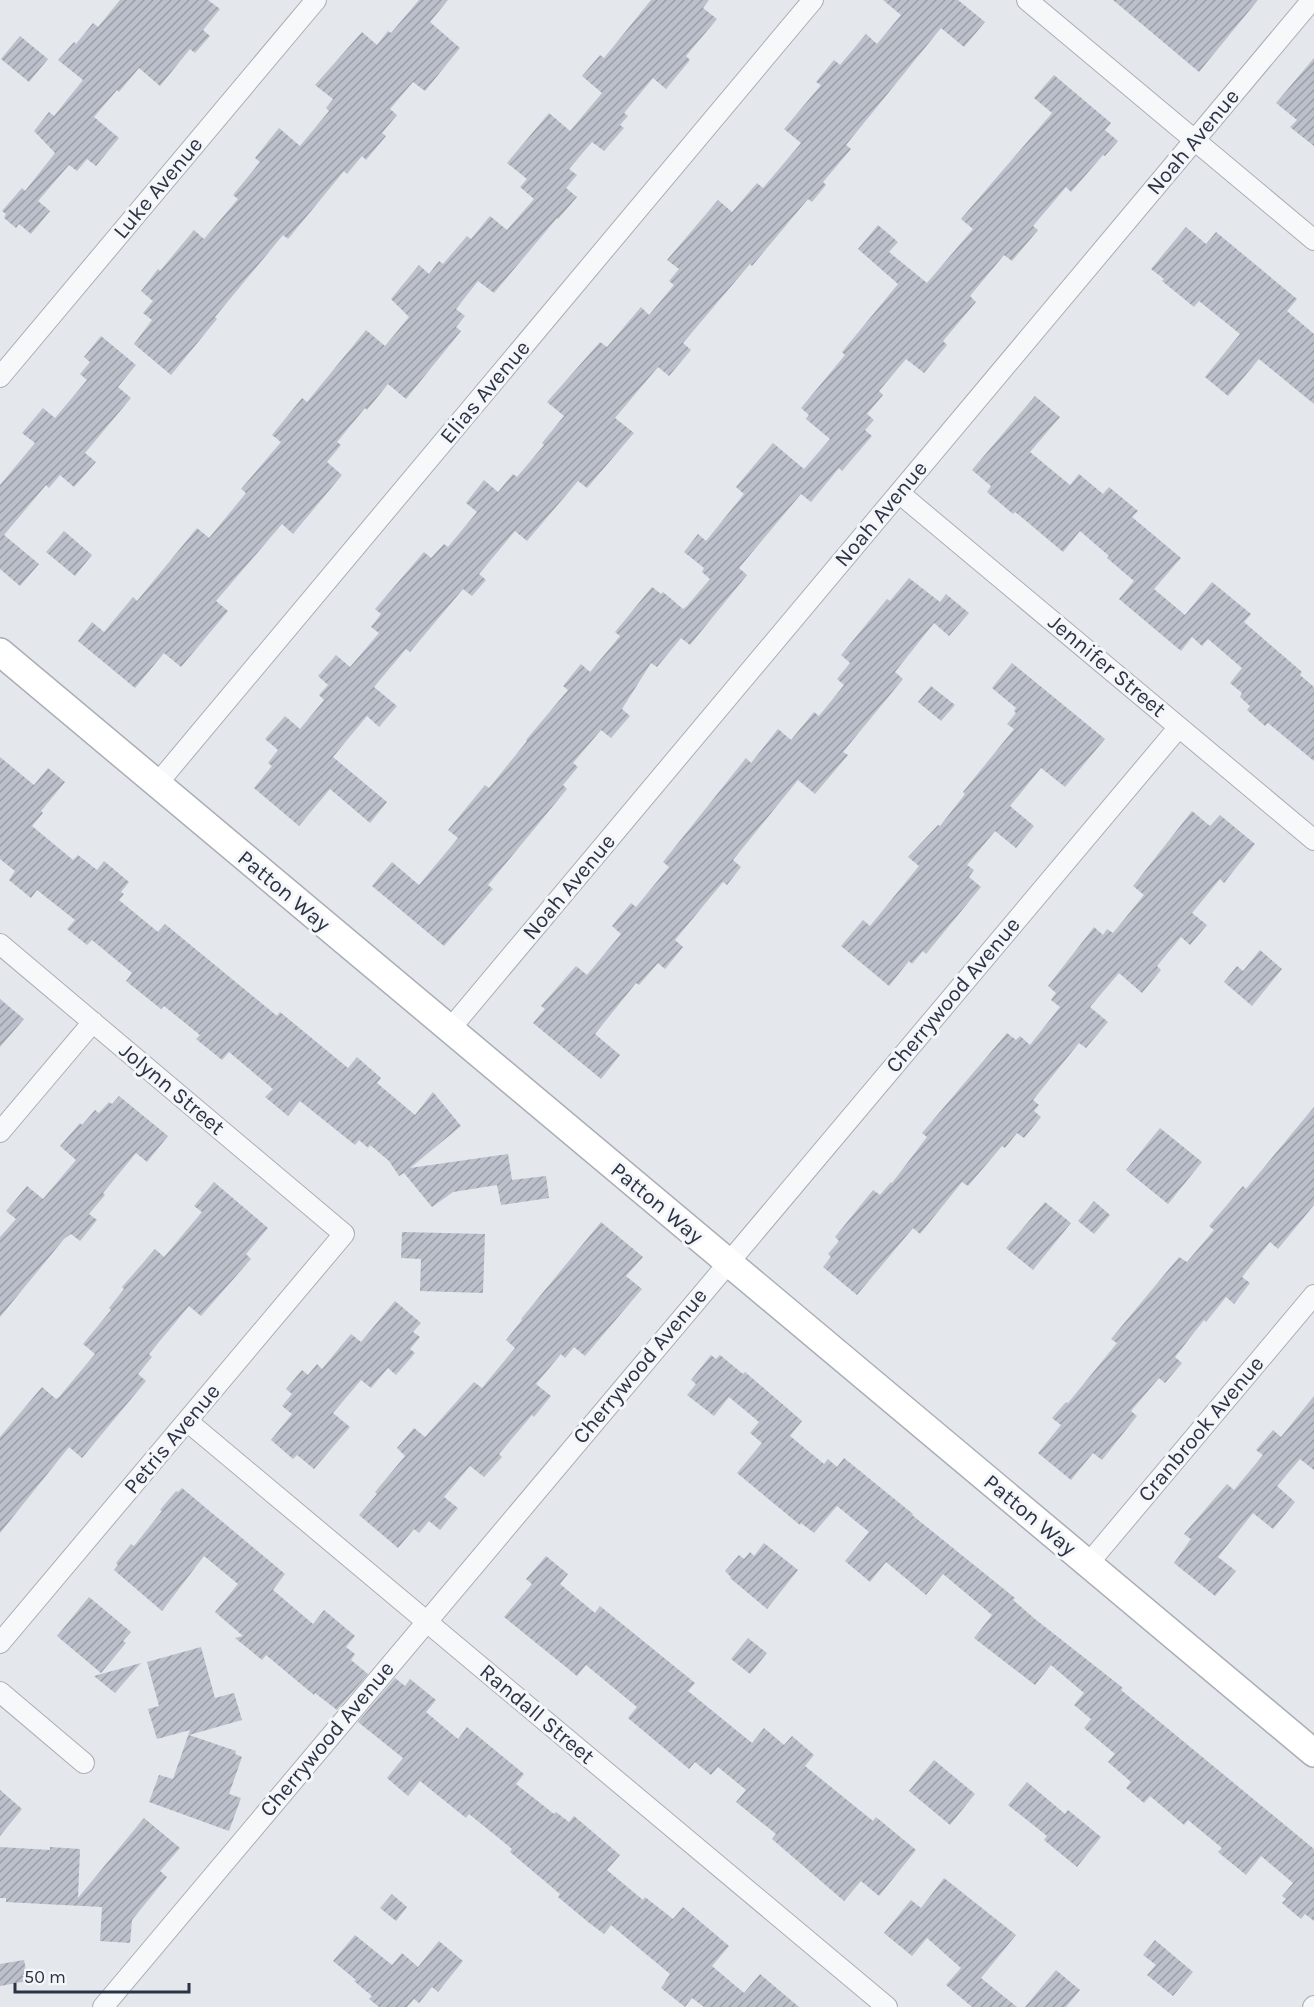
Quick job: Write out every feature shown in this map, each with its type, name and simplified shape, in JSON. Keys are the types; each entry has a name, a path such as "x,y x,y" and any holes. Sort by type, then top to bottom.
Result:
{"street":[{"name":"Elias Avenue","path":"157,784 813,0"},
{"path":"1027,0 1314,240"},
{"name":"Noah Avenue","path":"450,1029 1312,0"},
{"name":"Luke Avenue","path":"0,377 314,1"},
{"name":"Jennifer Street","path":"899,493 1314,840"},
{"name":"Patton Way","path":"0,652 1314,1753"},
{"name":"Cherrywood Avenue","path":"103,2007 1179,727"},
{"name":"Jolynn Street","path":"0,944 344,1234"},
{"path":"0,1132 93,1022"},
{"name":"Petris Avenue","path":"0,1643 344,1234"},
{"name":"Cranbrook Avenue","path":"1088,1564 1314,1294"},
{"name":"Randall Street","path":"187,1421 888,2007"},
{"path":"0,1692 84,1763"}],"building":[{"path":"120,0 208,0 220,9 203,30 210,36 195,53 190,49 160,86 139,68 119,92 117,90 94,117 119,138 96,166 87,159 77,171 69,165 38,201 50,211 31,234 19,224 16,228 4,218 6,214 2,211 22,188 25,191 55,153 34,131 49,112 54,116 83,80 58,60 74,42 76,44 93,23 98,27"},
{"path":"419,0 448,0 430,22 460,48 425,91 413,82 390,109 397,115 382,133 386,136 366,160 362,156 347,174 344,171 288,239 283,235 215,317 217,319 171,375 134,344 152,320 143,313 153,301 141,291 194,230 204,239 238,199 233,195 260,162 255,158 279,128 300,146 329,111 326,108 333,99 315,85 362,32 377,45 388,31 391,33"},
{"path":"651,0 709,0 703,8 717,19 686,56 690,60 666,89 653,78 624,113 628,116 620,125 624,128 604,151 592,142 569,169 577,175 566,188 577,197 494,293 478,281 456,309 465,316 456,327 461,331 406,399 388,384 367,410 365,408 337,442 341,445 327,462 342,475 293,534 282,524 216,601 228,611 181,667 164,653 135,688 78,641 92,622 104,632 133,597 137,601 197,528 209,538 246,493 241,489 281,442 272,435 302,398 307,402 366,330 385,346 409,317 391,299 419,265 429,274 439,261 443,264 467,236 471,239 490,216 507,230 534,199 520,187 527,179 507,163 549,113 570,131 602,93 582,76 600,55 604,58"},
{"path":"883,0 958,0 985,22 964,47 941,28 846,145 851,149 823,182 826,185 812,202 808,199 683,343 691,350 669,376 658,367 615,418 634,433 587,488 578,481 527,541 515,531 479,574 486,580 472,596 463,589 410,652 406,649 374,687 397,706 379,727 367,716 333,757 387,802 370,823 330,789 299,826 254,788 272,766 268,763 278,750 265,739 285,716 300,729 324,700 319,695 328,685 318,676 336,655 350,667 379,633 371,627 381,614 375,609 424,552 431,558 444,544 448,547 477,512 466,503 484,480 498,492 513,474 517,477 544,445 542,443 564,416 547,402 600,342 607,347 641,307 649,315 674,285 669,281 679,269 667,260 718,200 732,212 757,183 763,188 801,143 784,129 821,85 816,82 834,60 840,65 866,34 877,44 901,15"},
{"path":"1113,0 1258,0 1199,72"},
{"path":"20,36 48,59 29,82 1,59"},
{"path":"1314,58 1314,146 1290,127 1297,120 1276,103"},
{"path":"1054,75 1111,123 1105,130 1118,141 1071,192 1066,187 1033,226 1038,230 1012,261 1004,255 970,296 976,302 943,341 947,345 924,373 906,359 879,391 883,395 867,414 874,420 865,430 872,436 842,471 839,468 811,502 801,494 739,568 747,575 690,645 681,638 657,667 651,663 622,709 630,716 611,738 601,730 573,763 578,767 563,785 567,789 488,885 493,889 444,946 372,886 392,862 419,885 458,838 448,830 485,785 489,788 568,690 563,686 581,664 590,672 620,636 615,632 652,587 661,594 663,592 683,609 687,606 710,579 702,572 704,568 684,552 698,534 706,541 744,494 736,487 773,443 804,469 830,439 806,419 809,415 801,408 845,355 842,352 898,284 858,249 878,225 898,242 889,252 927,283 973,229 961,219 1052,113 1034,98"},
{"path":"1186,227 1206,244 1216,232 1297,299 1287,311 1314,334 1314,404 1259,359 1228,396 1205,377 1240,334 1199,301 1194,307 1151,269"},
{"path":"101,336 136,365 118,387 131,398 85,453 96,462 74,487 60,475 49,488 46,485 4,535 39,564 20,586 0,569 0,485 35,443 22,433 43,408 55,418 87,380 80,374 90,362 84,357"},
{"path":"1035,396 1060,417 1030,452 1070,485 1079,474 1103,494 1109,487 1138,511 1132,517 1181,558 1154,589 1185,615 1212,582 1251,614 1244,622 1302,672 1300,675 1314,687 1314,761 1268,723 1265,726 1247,710 1250,706 1240,697 1242,693 1230,683 1242,668 1208,639 1202,646 1192,637 1181,651 1119,599 1134,581 1080,531 1063,552 987,492 991,486 972,470"},
{"path":"64,531 92,555 75,576 46,552"},
{"path":"909,578 940,602 946,594 969,613 949,636 934,623 895,672 903,679 843,752 848,755 815,794 798,780 733,860 741,867 727,885 723,882 675,940 683,947 665,969 658,963 639,985 636,983 595,1034 620,1055 601,1079 533,1023 545,1009 541,1006 576,966 587,975 621,934 612,926 631,903 636,907 669,867 663,862 746,758 751,763 778,729 791,740 814,712 819,716 844,685 837,679 850,663 841,655 887,599 890,601"},
{"path":"1012,663 1105,739 1065,787 1041,768 1010,806 1034,826 1016,848 995,831 967,865 974,870 969,877 981,887 926,954 923,951 912,964 909,961 889,986 841,946 863,920 870,926 919,866 908,857 938,825 940,826 965,794 963,792 1014,729 1007,724 1016,713 1014,711 1016,708 992,688"},
{"path":"931,686 955,705 941,721 918,702"},
{"path":"0,757 34,785 48,768 65,782 41,811 43,813 32,826 73,860 78,855 97,870 104,861 129,882 121,892 124,894 119,900 158,932 165,924 277,1016 280,1012 348,1068 357,1057 381,1078 377,1083 415,1115 433,1092 461,1126 410,1168 508,1154 512,1180 546,1176 549,1198 501,1205 497,1185 453,1192 432,1207 404,1173 399,1176 389,1161 370,1145 368,1148 359,1140 355,1145 300,1101 288,1116 265,1097 273,1089 229,1052 222,1060 196,1039 200,1035 164,1006 161,1009 126,981 132,973 92,940 87,945 67,929 75,920 37,890 31,898 9,880 15,871 0,859"},
{"path":"1192,811 1210,826 1220,815 1255,844 1224,883 1220,879 1192,913 1207,925 1190,945 1181,937 1157,966 1161,970 1142,993 1119,973 1090,1007 1108,1022 1086,1048 1079,1043 1033,1100 1039,1105 1034,1111 1041,1117 1024,1138 1017,1133 1005,1148 1002,1146 968,1186 962,1182 920,1234 913,1228 857,1295 823,1267 831,1257 828,1254 839,1241 835,1237 873,1190 880,1195 892,1183 927,1137 922,1133 1007,1033 1016,1040 1020,1036 1030,1045 1060,1007 1051,1000 1056,993 1048,986 1094,927 1103,935 1107,929 1113,933 1144,895 1133,886"},
{"path":"1260,950 1282,969 1252,1006 1224,982 1237,966 1243,971"},
{"path":"0,999 24,1019 0,1047"},
{"path":"119,1096 168,1136 147,1162 136,1153 89,1214 97,1220 80,1241 71,1234 64,1239 0,1317 0,1237 16,1219 6,1211 27,1186 43,1199 76,1160 60,1146 95,1110 99,1113 109,1102 112,1104"},
{"path":"1314,1107 1314,1205 1278,1249 1270,1242 1242,1277 1250,1283 1234,1304 1226,1297 1206,1322 1204,1320 1175,1357 1182,1363 1165,1383 1159,1378 1131,1411 1137,1416 1102,1460 1093,1453 1071,1480 1038,1453 1061,1425 1052,1418 1066,1402 1068,1403 1117,1343 1111,1339 1179,1257 1187,1262 1214,1230 1209,1226 1243,1186 1246,1189"},
{"path":"1160,1128 1202,1162 1168,1204 1126,1170"},
{"path":"214,1182 268,1228 246,1254 251,1259 201,1316 189,1306 149,1354 152,1357 138,1374 146,1381 102,1434 82,1458 69,1447 0,1533 0,1437 42,1387 56,1399 59,1397 95,1354 83,1344 111,1310 109,1308 124,1289 122,1287 155,1249 164,1257 202,1212 194,1206"},
{"path":"1094,1201 1110,1215 1094,1234 1078,1221"},
{"path":"1045,1202 1071,1223 1033,1270 1006,1248"},
{"path":"601,1222 643,1257 626,1276 642,1289 585,1356 574,1347 565,1358 561,1354 536,1384 551,1396 499,1454 502,1457 484,1477 470,1466 444,1497 458,1508 440,1530 429,1521 419,1533 414,1529 398,1548 359,1515 405,1456 397,1448 414,1428 425,1437 474,1382 482,1388 515,1348 506,1340 521,1319"},
{"path":"402,1232 485,1234 483,1293 420,1291 421,1259 401,1258"},
{"path":"395,1301 421,1323 413,1332 420,1337 410,1349 415,1353 396,1375 388,1368 371,1388 361,1380 333,1413 350,1427 314,1469 297,1455 293,1459 271,1440 292,1414 282,1406 292,1394 286,1389 302,1370 308,1375 317,1364 322,1369 351,1334 361,1342"},
{"path":"711,1355 716,1359 720,1355 743,1374 745,1372 802,1421 790,1436 824,1464 828,1459 837,1467 844,1458 1314,1849 1314,1921 1305,1914 1301,1919 1282,1903 1286,1899 1282,1896 1293,1883 1261,1856 1246,1875 1218,1852 1222,1848 1188,1820 1184,1825 1150,1796 1144,1803 1126,1788 1131,1782 1108,1762 1115,1754 1084,1728 1091,1719 1074,1705 1084,1693 1051,1665 1035,1685 974,1638 992,1615 943,1574 926,1595 886,1562 870,1582 845,1561 869,1532 837,1506 814,1533 801,1523 800,1525 737,1473 762,1443 750,1433 759,1422 729,1397 714,1416 687,1395 696,1384 691,1380"},
{"path":"1314,1396 1314,1470 1300,1459 1277,1486 1295,1502 1273,1529 1253,1513 1218,1557 1236,1571 1215,1596 1174,1563 1191,1539 1184,1534 1227,1484 1234,1490 1263,1455 1256,1450 1273,1430 1281,1437"},
{"path":"182,1488 285,1574 273,1590 313,1624 324,1610 355,1636 346,1647 355,1654 351,1660 368,1674 337,1710 315,1693 314,1695 266,1655 262,1660 235,1638 243,1636 215,1612 238,1584 204,1556 162,1611 114,1570 118,1565 116,1563 131,1544 134,1546 162,1511 160,1510 176,1491"},
{"path":"764,1543 798,1570 767,1609 730,1578 725,1571 739,1555 744,1559 750,1552 754,1556"},
{"path":"546,1556 568,1574 560,1584 595,1613 600,1606 695,1683 688,1691 752,1743 764,1728 784,1745 792,1736 814,1755 805,1766 873,1821 876,1817 916,1850 879,1896 861,1881 844,1901 772,1839 776,1834 736,1802 746,1790 718,1767 711,1775 695,1762 689,1769 628,1718 637,1707 586,1665 577,1676 504,1617 532,1584 526,1579"},
{"path":"89,1597 131,1632 123,1641 126,1643 101,1673 57,1636"},
{"path":"748,1638 767,1653 750,1674 731,1659"},
{"path":"201,1647 215,1698 234,1693 242,1720 189,1735 236,1751 235,1754 242,1757 229,1794 241,1798 229,1831 149,1802 159,1775 173,1779 190,1730 157,1739 148,1709 159,1706 147,1662"},
{"path":"141,1663 115,1693 94,1676"},
{"path":"395,1678 405,1686 410,1679 436,1700 426,1712 458,1739 467,1727 524,1774 516,1784 554,1814 556,1812 569,1822 574,1816 620,1855 607,1870 643,1900 645,1897 673,1919 683,1907 729,1946 712,1966 744,1993 760,1974 799,2007 704,2007 692,1998 685,2007 661,1988 670,1974 611,1925 604,1934 588,1922 558,1897 560,1894 510,1852 512,1849 469,1814 466,1818 420,1781 408,1796 387,1778 403,1758 358,1722"},
{"path":"934,1760 975,1794 950,1825 909,1791"},
{"path":"1027,1782 1065,1814 1068,1810 1101,1837 1077,1867 1044,1840 1047,1836 1008,1805"},
{"path":"0,1790 22,1809 0,1836"},
{"path":"144,1818 180,1848 160,1871 167,1877 132,1920 130,1943 100,1941 102,1907 6,1902 6,1898 0,1898 0,1847 80,1849 78,1898"},
{"path":"944,1878 1016,1935 981,1978 1017,2007 972,2007 946,1985 961,1968 927,1938 912,1956 884,1933 911,1900 921,1908"},
{"path":"392,1894 407,1907 396,1921 380,1908"},
{"path":"355,1935 392,1965 402,1953 418,1967 439,1941 463,1961 438,1992 432,1987 419,2003 414,1999 407,2007 379,2007 369,1999 372,1996 354,1981 356,1980 333,1961"},
{"path":"1155,1940 1193,1972 1173,1996 1147,1975 1156,1965 1143,1955"},
{"path":"24,1960 28,1981 0,1986 0,1964"},
{"path":"1056,1970 1080,1990 1066,2007 1025,2007"}]}
